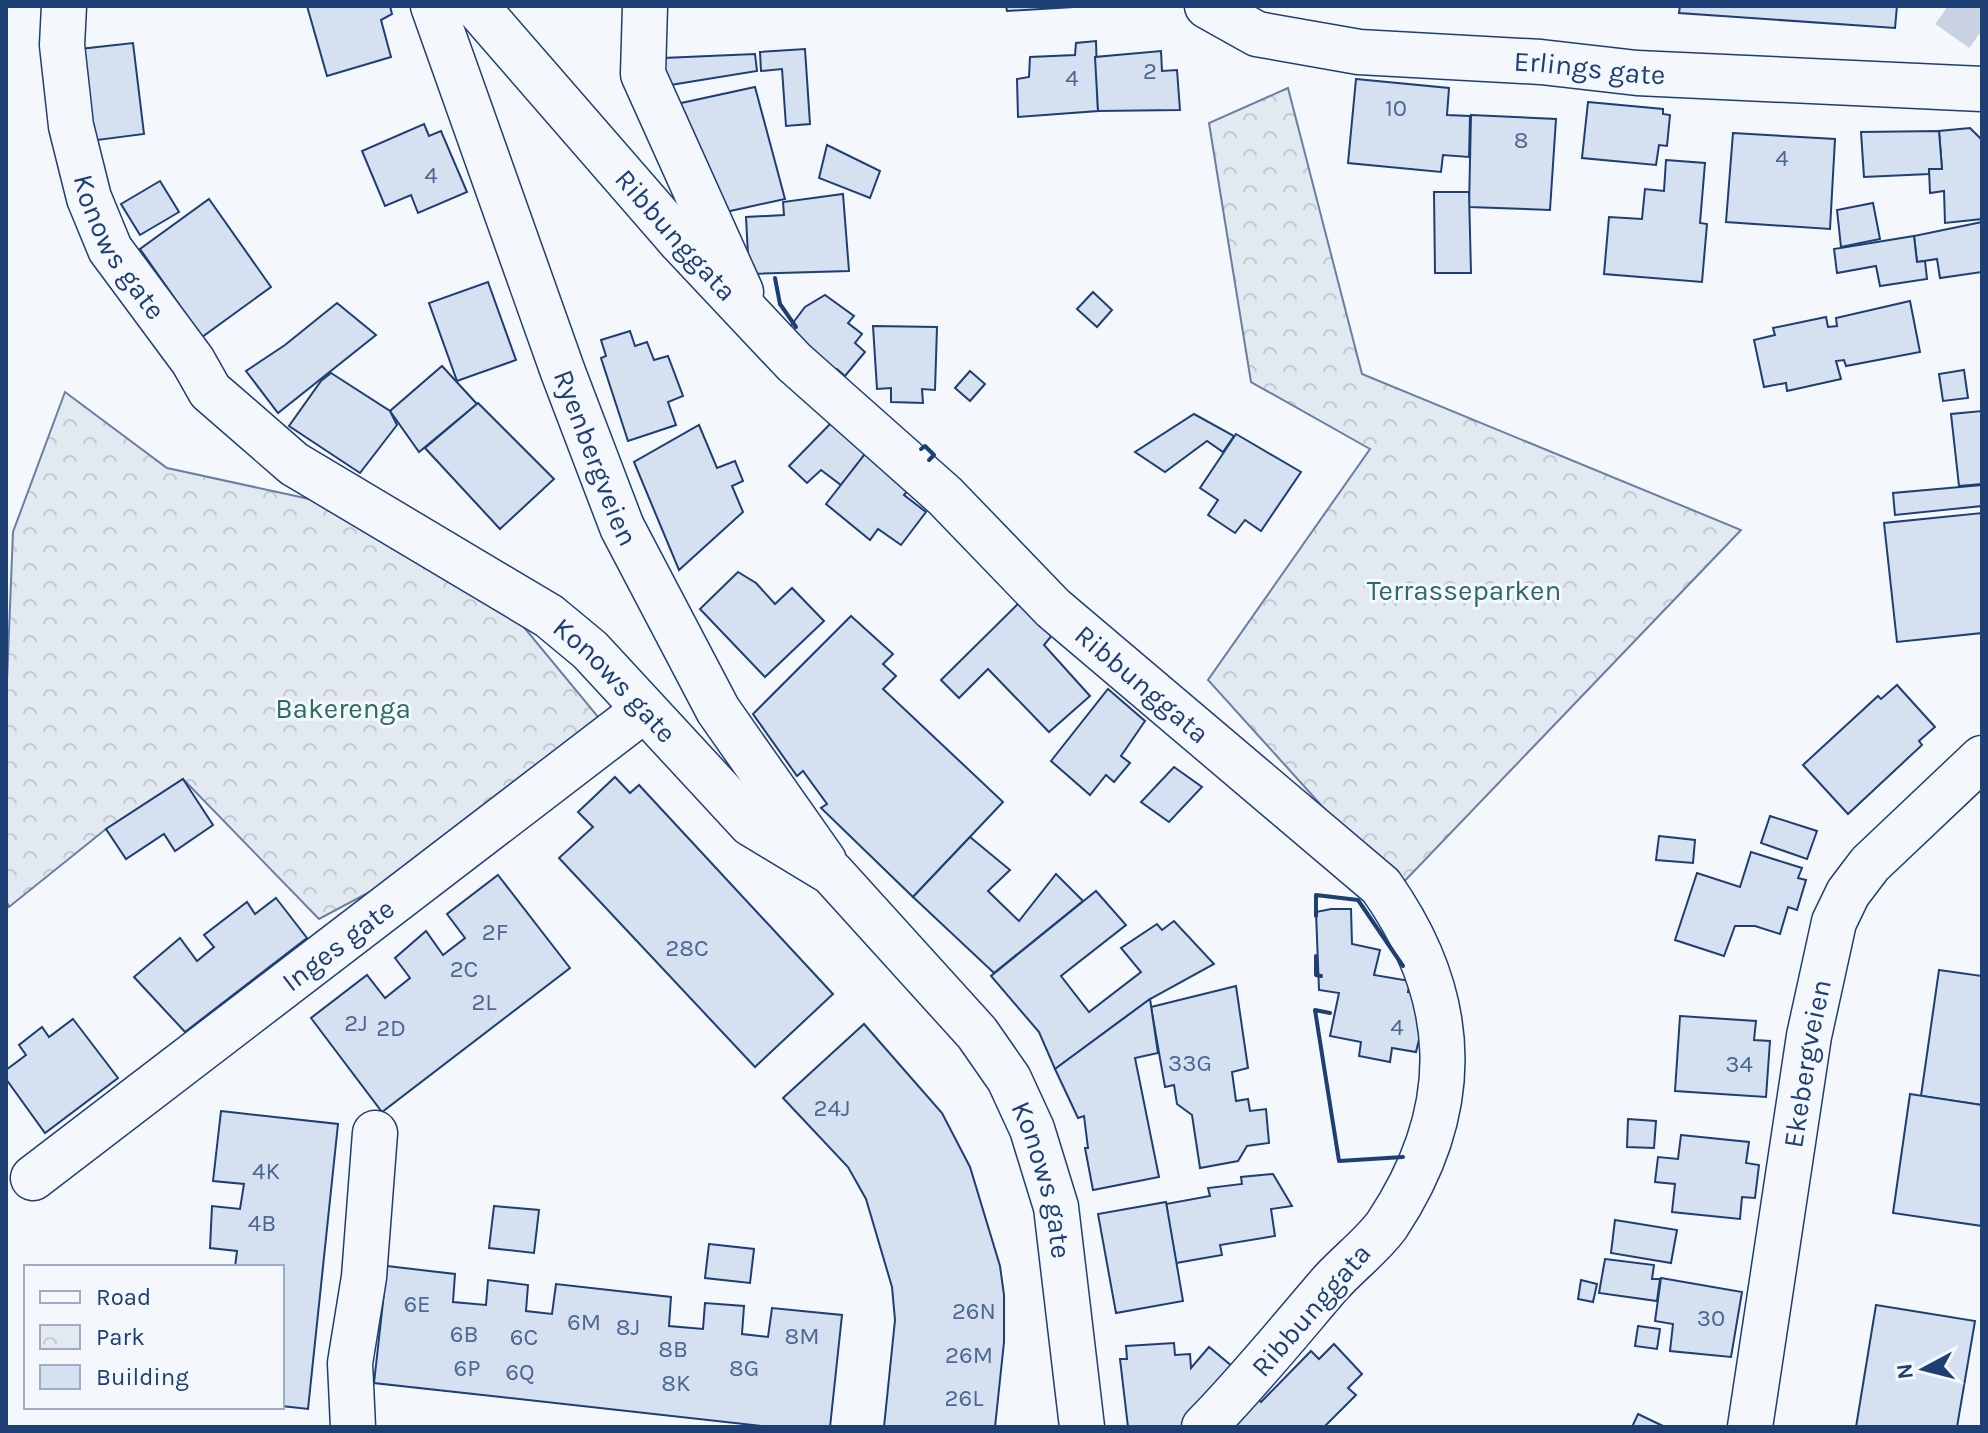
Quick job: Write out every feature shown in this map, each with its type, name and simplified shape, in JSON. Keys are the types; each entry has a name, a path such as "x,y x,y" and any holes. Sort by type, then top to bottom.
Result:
{"street":[{"name":"Konows gate","path":"64,6 62,45 71,126 89,198 110,249 193,361 210,391 294,464 549,616 590,650 751,824 832,873 977,1033 1009,1079 1032,1129 1056,1207 1082,1427"},
{"name":"Ryenbergveien","path":"433,6 567,384 622,527 718,710 832,873"},
{"name":"Ribbunggata","path":"476,6 681,242 794,362 945,496 1053,608 1381,886 1411,933 1432,978 1444,1061 1433,1126 1411,1181 1386,1226 1204,1427"},
{"path":"645,6 641,43 643,74 724,247 745,308"},
{"name":"Erlings gate","path":"1207,6 1257,34 1359,52 1541,62 1637,73 1982,89"},
{"name":"Inges gate","path":"33,1178 644,710"},
{"name":"Ekebergveien","path":"1750,1427 1809,1036 1834,922 1848,893 1870,864 1982,758"},
{"path":"353,1427 350,1363 364,1277 375,1133"}],"green space":[{"name":"Terrasseparken","path":"1288,88 1362,374 1741,530 1397,889 1208,680 1370,449 1251,382 1209,123"},
{"name":"Bakerenga","path":"65,392 167,468 314,500 523,626 599,718 381,886 319,919 183,779 106,829 9,907 6,900 6,706 13,532"}],"building":[{"path":"307,6 390,6 392,14 381,20 391,57 327,76"},
{"path":"1006,6 1073,6 1073,7 1007,11"},
{"path":"1680,6 1897,6 1895,28 1679,13"},
{"path":"1096,41 1098,111 1018,117 1017,79 1029,77 1030,57 1075,55 1076,43"},
{"path":"133,43 144,134 82,142 71,50"},
{"path":"805,49 810,124 786,126 782,69 761,71 760,52"},
{"path":"1161,51 1162,71 1177,70 1180,110 1098,111 1095,57"},
{"path":"755,54 757,71 664,86 663,58"},
{"path":"1356,79 1449,88 1447,115 1470,116 1469,157 1443,155 1441,172 1348,163"},
{"path":"755,87 785,199 721,213 672,105"},
{"path":"1588,102 1663,109 1663,114 1670,115 1667,146 1659,145 1656,165 1582,158"},
{"path":"1471,115 1556,119 1550,210 1469,207"},
{"path":"424,124 429,136 441,131 467,192 418,213 411,195 385,206 362,151"},
{"path":"1970,128 1982,140 1982,219 1945,223 1944,191 1930,193 1929,169 1942,169 1939,131"},
{"path":"1939,131 1942,169 1929,169 1929,174 1864,177 1861,132"},
{"path":"1733,133 1835,139 1830,229 1726,222"},
{"path":"827,145 880,171 870,198 819,178"},
{"path":"1666,160 1705,163 1700,223 1707,224 1702,282 1604,274 1609,217 1642,219 1645,189 1664,191"},
{"path":"160,181 179,212 140,235 121,204"},
{"path":"1434,192 1469,192 1471,273 1435,273"},
{"path":"843,194 849,271 749,274 746,217 784,215 783,202"},
{"path":"209,199 271,287 202,337 140,249"},
{"path":"1873,203 1880,239 1841,247 1837,210"},
{"path":"1982,222 1982,272 1940,278 1937,259 1917,262 1914,236"},
{"path":"1914,236 1917,262 1925,261 1927,279 1880,286 1876,266 1837,273 1834,249"},
{"path":"488,282 516,360 457,381 429,303"},
{"path":"1093,292 1112,310 1097,327 1077,309"},
{"path":"825,295 854,316 848,323 862,334 855,343 865,352 845,376 837,369 832,374 783,336 805,307"},
{"path":"1910,301 1920,352 1846,366 1844,360 1836,361 1841,379 1787,391 1786,383 1764,387 1754,340 1775,335 1773,328 1826,317 1828,327 1837,326 1836,318"},
{"path":"337,303 376,335 278,413 246,371 285,345"},
{"path":"873,326 937,327 935,390 922,389 923,403 891,402 891,388 877,389"},
{"path":"630,331 635,346 647,342 654,360 668,356 683,396 668,402 676,425 628,441 601,358 606,356 601,340"},
{"path":"442,366 477,404 419,452 390,411"},
{"path":"1964,370 1968,398 1943,401 1939,374"},
{"path":"970,371 985,384 970,401 955,388"},
{"path":"331,373 390,411 397,425 360,473 289,426 321,381"},
{"path":"478,403 554,479 500,529 425,448"},
{"path":"1982,411 1982,484 1959,486 1951,414"},
{"path":"1194,414 1234,436 1223,452 1207,441 1165,472 1135,452"},
{"path":"834,420 865,454 841,485 821,470 807,483 789,466"},
{"path":"699,425 717,468 735,461 743,481 732,486 743,512 679,570 634,462"},
{"path":"1236,434 1301,472 1261,531 1245,520 1235,533 1208,515 1218,500 1200,488"},
{"path":"865,454 909,489 904,495 926,512 901,545 878,529 870,540 826,504"},
{"path":"1982,485 1982,506 1895,515 1893,493"},
{"path":"1982,513 1982,633 1897,642 1884,523"},
{"path":"738,572 756,583 775,604 792,588 824,621 765,677 700,609"},
{"path":"1022,600 1053,634 1044,645 1090,696 1049,732 988,669 959,698 941,680"},
{"path":"851,616 893,654 883,664 896,676 883,689 1003,802 913,897 821,808 827,804 803,771 797,776 753,714"},
{"path":"1897,685 1935,727 1919,741 1922,745 1848,814 1803,765 1878,696 1881,699"},
{"path":"1108,689 1145,721 1121,756 1130,763 1114,782 1106,775 1090,795 1051,761"},
{"path":"1174,767 1202,787 1169,822 1141,802"},
{"path":"615,777 630,793 639,785 833,994 755,1067 559,858 593,827 578,812"},
{"path":"183,779 213,825 175,851 164,834 126,859 106,829"},
{"path":"1770,816 1817,831 1807,859 1761,843"},
{"path":"1659,836 1695,840 1693,863 1656,860"},
{"path":"970,837 1010,870 988,891 1019,921 1056,874 1083,901 994,973 913,897"},
{"path":"1751,852 1802,868 1798,878 1806,880 1797,910 1788,907 1780,934 1755,926 1735,926 1724,956 1675,940 1697,873 1740,887"},
{"path":"498,875 570,968 382,1112 311,1018 367,975 385,998 410,978 395,958 426,931 443,955 465,938 447,914"},
{"path":"1096,891 1126,925 1061,976 1089,1012 1141,972 1121,948 1157,924 1162,930 1174,921 1214,964 1150,999 1055,1069 1039,1032 991,976"},
{"path":"276,898 307,938 185,1032 134,977 180,938 197,961 214,947 204,935 247,902 255,914"},
{"path":"1351,909 1352,944 1380,950 1374,975 1410,981 1408,992 1420,993 1428,1003 1416,1052 1392,1048 1390,1062 1359,1056 1361,1042 1330,1036 1339,993 1319,990 1316,912"},
{"path":"1939,970 1982,976 1982,1105 1921,1096"},
{"path":"1236,986 1248,1068 1232,1072 1236,1101 1248,1099 1250,1111 1266,1109 1269,1143 1247,1146 1238,1161 1200,1168 1192,1115 1177,1104 1174,1085 1165,1087 1151,1007"},
{"path":"1150,999 1158,1053 1135,1058 1159,1177 1093,1190 1085,1148 1088,1148 1084,1116 1078,1118 1055,1069"},
{"path":"1680,1016 1756,1021 1754,1040 1770,1041 1766,1097 1675,1091"},
{"path":"73,1019 118,1078 45,1133 6,1079 6,1070 26,1055 19,1045 42,1027 49,1037"},
{"path":"864,1024 942,1113 970,1167 1000,1266 1004,1295 1004,1342 995,1427 884,1427 895,1320 892,1287 866,1199 848,1167 783,1098"},
{"path":"1910,1094 1982,1105 1982,1226 1893,1213"},
{"path":"221,1111 338,1124 308,1409 284,1406 284,1265 235,1265 237,1251 210,1248 212,1206 240,1209 244,1184 213,1181"},
{"path":"1628,1119 1656,1121 1654,1148 1627,1147"},
{"path":"1681,1135 1749,1142 1746,1163 1759,1165 1755,1198 1742,1197 1740,1219 1672,1212 1675,1184 1655,1182 1658,1157 1678,1159"},
{"path":"1273,1174 1292,1206 1271,1209 1275,1236 1220,1245 1222,1255 1176,1263 1166,1204 1210,1196 1208,1188 1242,1184 1241,1177"},
{"path":"1166,1202 1183,1301 1116,1313 1098,1214"},
{"path":"494,1206 539,1210 534,1253 489,1248"},
{"path":"1615,1220 1677,1230 1671,1263 1611,1253"},
{"path":"709,1244 754,1249 750,1283 705,1278"},
{"path":"1605,1259 1654,1265 1652,1279 1660,1279 1657,1301 1599,1293"},
{"path":"387,1266 455,1274 453,1302 486,1305 488,1280 528,1285 526,1311 552,1314 556,1284 671,1297 669,1326 703,1329 705,1303 744,1306 742,1334 768,1337 772,1308 842,1315 830,1427 771,1427 374,1383"},
{"path":"1661,1278 1742,1292 1731,1357 1670,1351 1673,1324 1655,1321"},
{"path":"1581,1280 1597,1284 1593,1302 1578,1299"},
{"path":"1876,1305 1975,1321 1957,1427 1856,1427"},
{"path":"1638,1326 1660,1329 1657,1349 1635,1346"},
{"path":"1174,1343 1175,1355 1190,1354 1191,1368 1209,1347 1233,1367 1187,1427 1128,1427 1120,1359 1127,1359 1126,1346"},
{"path":"1334,1344 1362,1374 1348,1388 1356,1395 1324,1427 1234,1427 1258,1399 1261,1402 1311,1351 1319,1359"},
{"path":"1638,1414 1665,1427 1632,1427"}],"tunnel":[{"path":"1948,6 1982,30"}],"wall":[{"path":"775,278 780,304 796,327"},
{"path":"921,449 925,446 934,455 929,460"},
{"path":"1316,916 1316,895 1358,900 1403,966"},
{"path":"1316,956 1316,975 1321,976"},
{"path":"1330,1013 1315,1010 1339,1161 1403,1157"}]}
